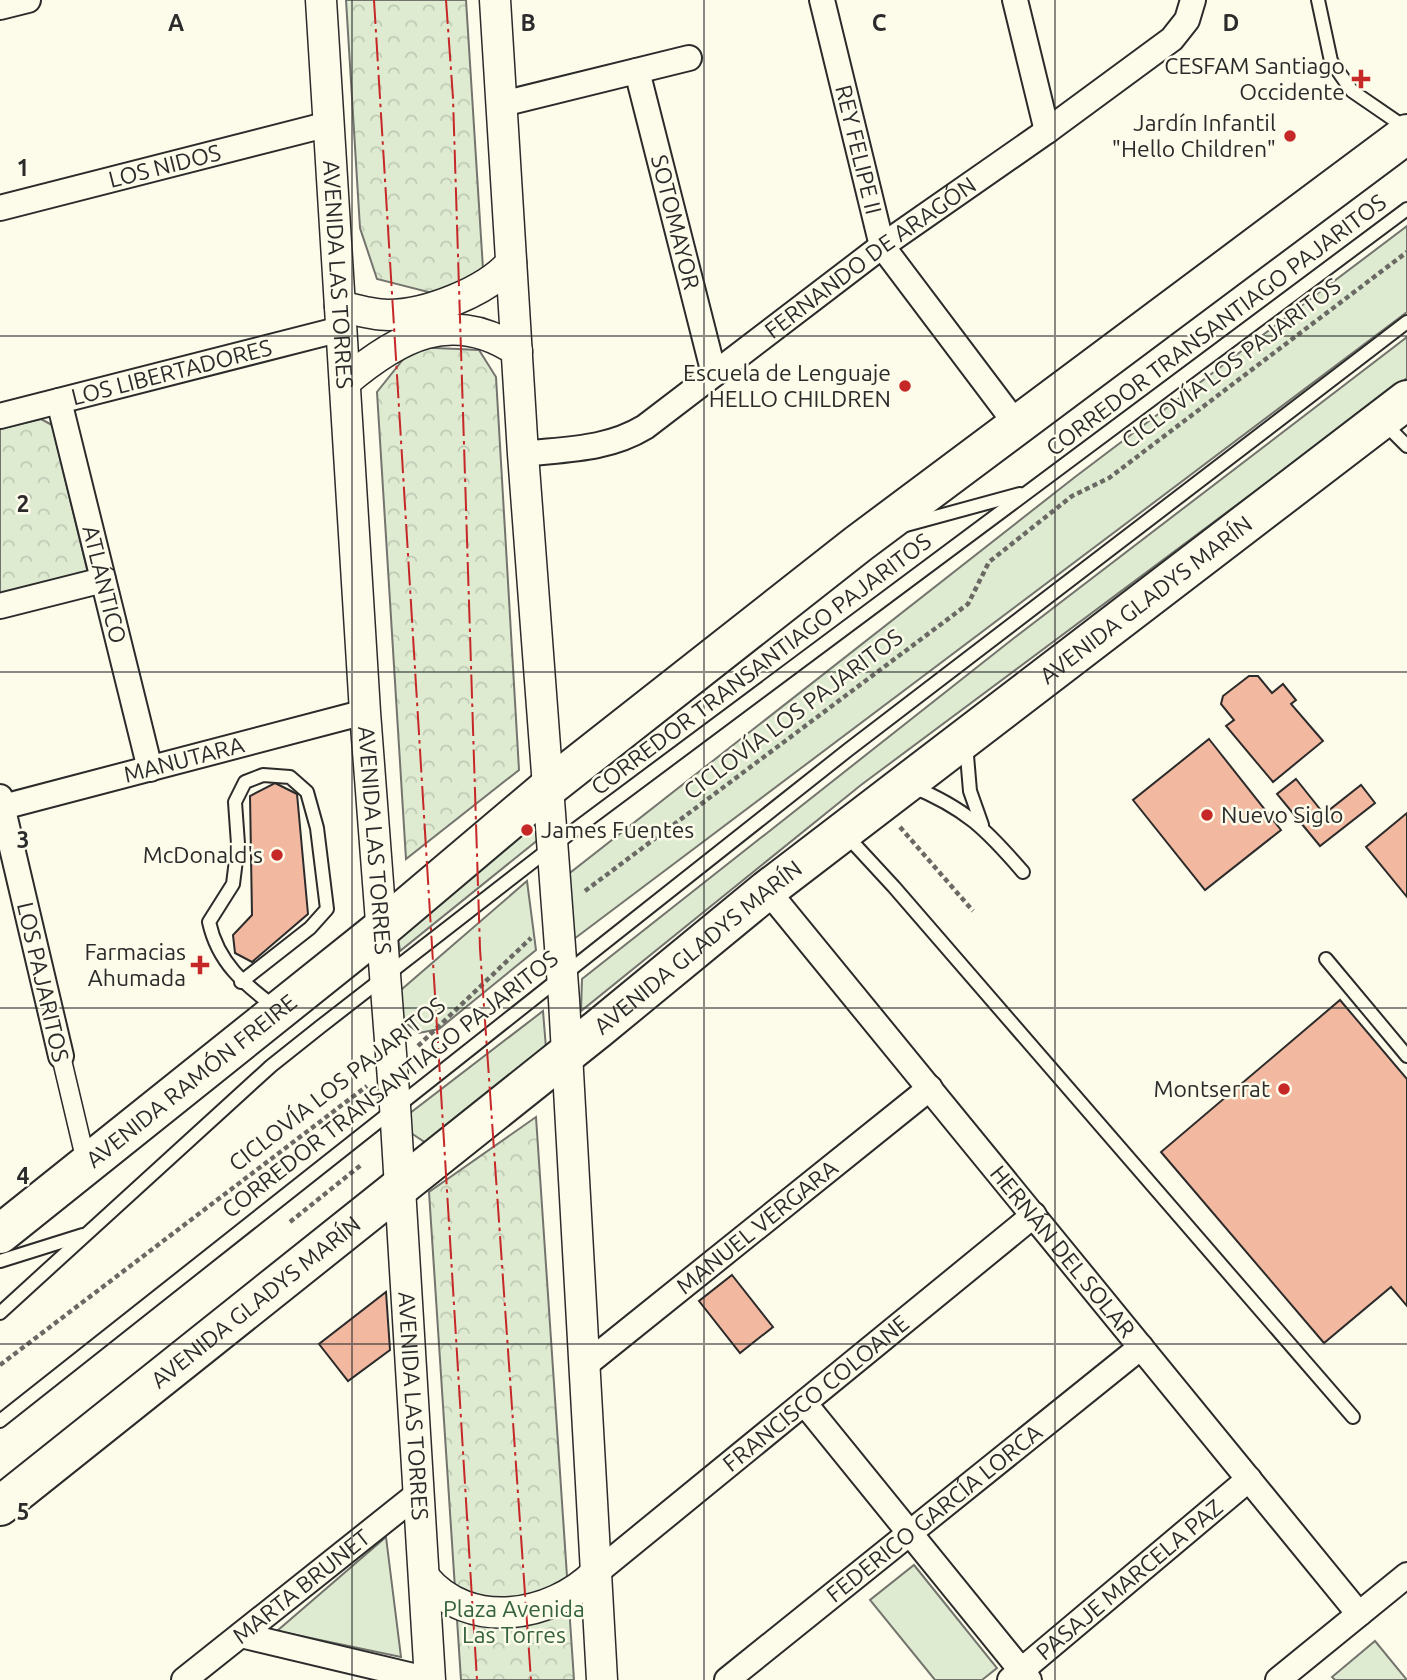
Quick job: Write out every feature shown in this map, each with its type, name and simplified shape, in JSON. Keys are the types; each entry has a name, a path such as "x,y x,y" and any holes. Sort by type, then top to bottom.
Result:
{"main road":[{"path":"381,929 549,787 858,544 1407,134"},
{"name":"AVENIDA GLADYS MARÍN","path":"0,1506 842,831 1398,422"},
{"name":"AVENIDA RAMÓN FREIRE","path":"0,1234 381,929"}],"street":[{"path":"0,7 28,0"},
{"name":"AVENIDA LAS TORRES","path":"321,0 365,712 395,1106 430,1680"},
{"path":"495,0 523,454 558,911 602,1680"},
{"name":"REY FELIPE II","path":"822,0 882,246 1017,425"},
{"path":"1014,0 1047,131"},
{"name":"FERNANDO DE ARAGÓN","path":"523,454 598,447 630,436 882,246 1047,131 1172,39 1187,20 1192,4"},
{"path":"502,104 689,58"},
{"name":"SOTOMAYOR","path":"637,71 714,374"},
{"name":"LOS NIDOS","path":"0,208 329,124"},
{"path":"341,317 419,311 484,287 511,263"},
{"name":"LOS LIBERTADORES","path":"0,416 341,317"},
{"path":"345,383 389,348 431,332 450,330 484,333 517,351"},
{"name":"ATLÁNTICO","path":"59,401 150,769"},
{"path":"0,606 103,580"},
{"name":"MANUTARA","path":"1,802 150,769 365,712"},
{"name":"LOS PAJARITOS","path":"1,802 87,1166"},
{"name":"HERNÁN DEL SOLAR","path":"767,890 1359,1614"},
{"name":"MANUEL VERGARA","path":"584,1366 930,1088"},
{"name":"FRANCISCO COLOANE","path":"596,1573 1034,1215"},
{"name":"FEDERICO GARCÍA LORCA","path":"727,1680 1141,1347"},
{"path":"805,1404 1020,1677"},
{"name":"PASAJE MARCELA PAZ","path":"1020,1677 1249,1479"},
{"name":"MARTA BRUNET","path":"184,1680 419,1493"},
{"path":"425,1578 434,1590 455,1605 492,1612 550,1606 576,1591 596,1573"},
{"path":"1278,1680 1305,1672 1359,1614 1407,1575"},
{"path":"241,1635 430,1680"}],"lane":[{"path":"1318,0 1331,61 1352,91 1407,129"},
{"name":"CORREDOR TRANSANTIAGO PAJARITOS","path":"0,1313 271,1066 384,977 553,846 1407,209"},
{"name":"CORREDOR TRANSANTIAGO PAJARITOS","path":"0,1421 859,741 1407,322"},
{"path":"858,544 909,524 1027,492"},
{"path":"966,739 970,791 982,825"},
{"path":"241,982 310,928 327,909 317,828 307,792 290,777 263,775 245,782 235,802 238,844 233,884 209,922 215,947 241,982 279,1011"},
{"path":"892,793 945,800 982,825 1023,872"},
{"path":"842,831 894,887 1353,1417"},
{"path":"1326,959 1407,1056"},
{"path":"0,1261 87,1234"}],"path":[{"name":"CICLOVÍA LOS PAJARITOS","path":"0,1365 435,1033 558,911 968,604 989,562 1072,496 1109,478 1407,252"},
{"path":"892,793 973,911"},
{"path":"290,1222 362,1165"}],"green space":[{"path":"346,0 466,0 483,269 436,294 377,279 360,228"},
{"path":"1407,226 1407,312 574,939 566,876 1075,477"},
{"path":"1407,337 1407,378 861,785 581,1011 582,979 1014,638"},
{"path":"413,347 479,350 496,377 519,770 406,859 377,392"},
{"path":"41,419 52,425 88,573 0,600 0,429"},
{"path":"536,822 544,835 400,951 398,937"},
{"path":"527,881 536,950 439,1029 419,1033 395,1015 394,996"},
{"path":"543,1011 546,1048 426,1143 408,1131 405,1117"},
{"name":"Plaza Avenida Las Torres","path":"536,1117 574,1680 461,1680 429,1192"},
{"path":"386,1537 401,1657 277,1631"},
{"path":"914,1565 997,1668 982,1680 935,1680 870,1600"},
{"path":"1375,1641 1407,1680 1335,1680 1332,1677"}],"building":[{"path":"1249,676 1258,676 1272,693 1283,684 1296,700 1291,704 1323,741 1273,782 1226,726 1234,720 1221,704 1223,696"},
{"name":"Nuevo Siglo","path":"1209,739 1281,830 1205,890 1133,800"},
{"path":"1296,779 1324,814 1361,785 1375,803 1320,846 1277,794"},
{"name":"McDonald's","path":"275,783 297,794 308,914 252,962 235,953 233,935 252,915 250,796"},
{"path":"1407,813 1407,897 1366,847"},
{"path":"1340,1000 1407,1079 1407,1306 1391,1287 1324,1343 1161,1152"},
{"path":"732,1275 773,1327 740,1353 699,1301"},
{"path":"386,1292 390,1350 348,1381 319,1344"}],"power":[{"path":"374,0 477,1680"},
{"path":"446,0 453,98 480,949 531,1680"}],"place":[{"name":"CESFAM Santiago Occidente","path":"1361,79"},
{"name":"Jardín Infantil \"Hello Children\"","path":"1290,136"},
{"name":"Escuela de Lenguaje HELLO CHILDREN","path":"905,386"},
{"name":"Nuevo Siglo","path":"1207,815"},
{"name":"James Fuentes","path":"527,830"},
{"name":"McDonald's","path":"277,855"},
{"name":"Farmacias Ahumada","path":"200,965"},
{"name":"Montserrat","path":"1284,1089"}]}
